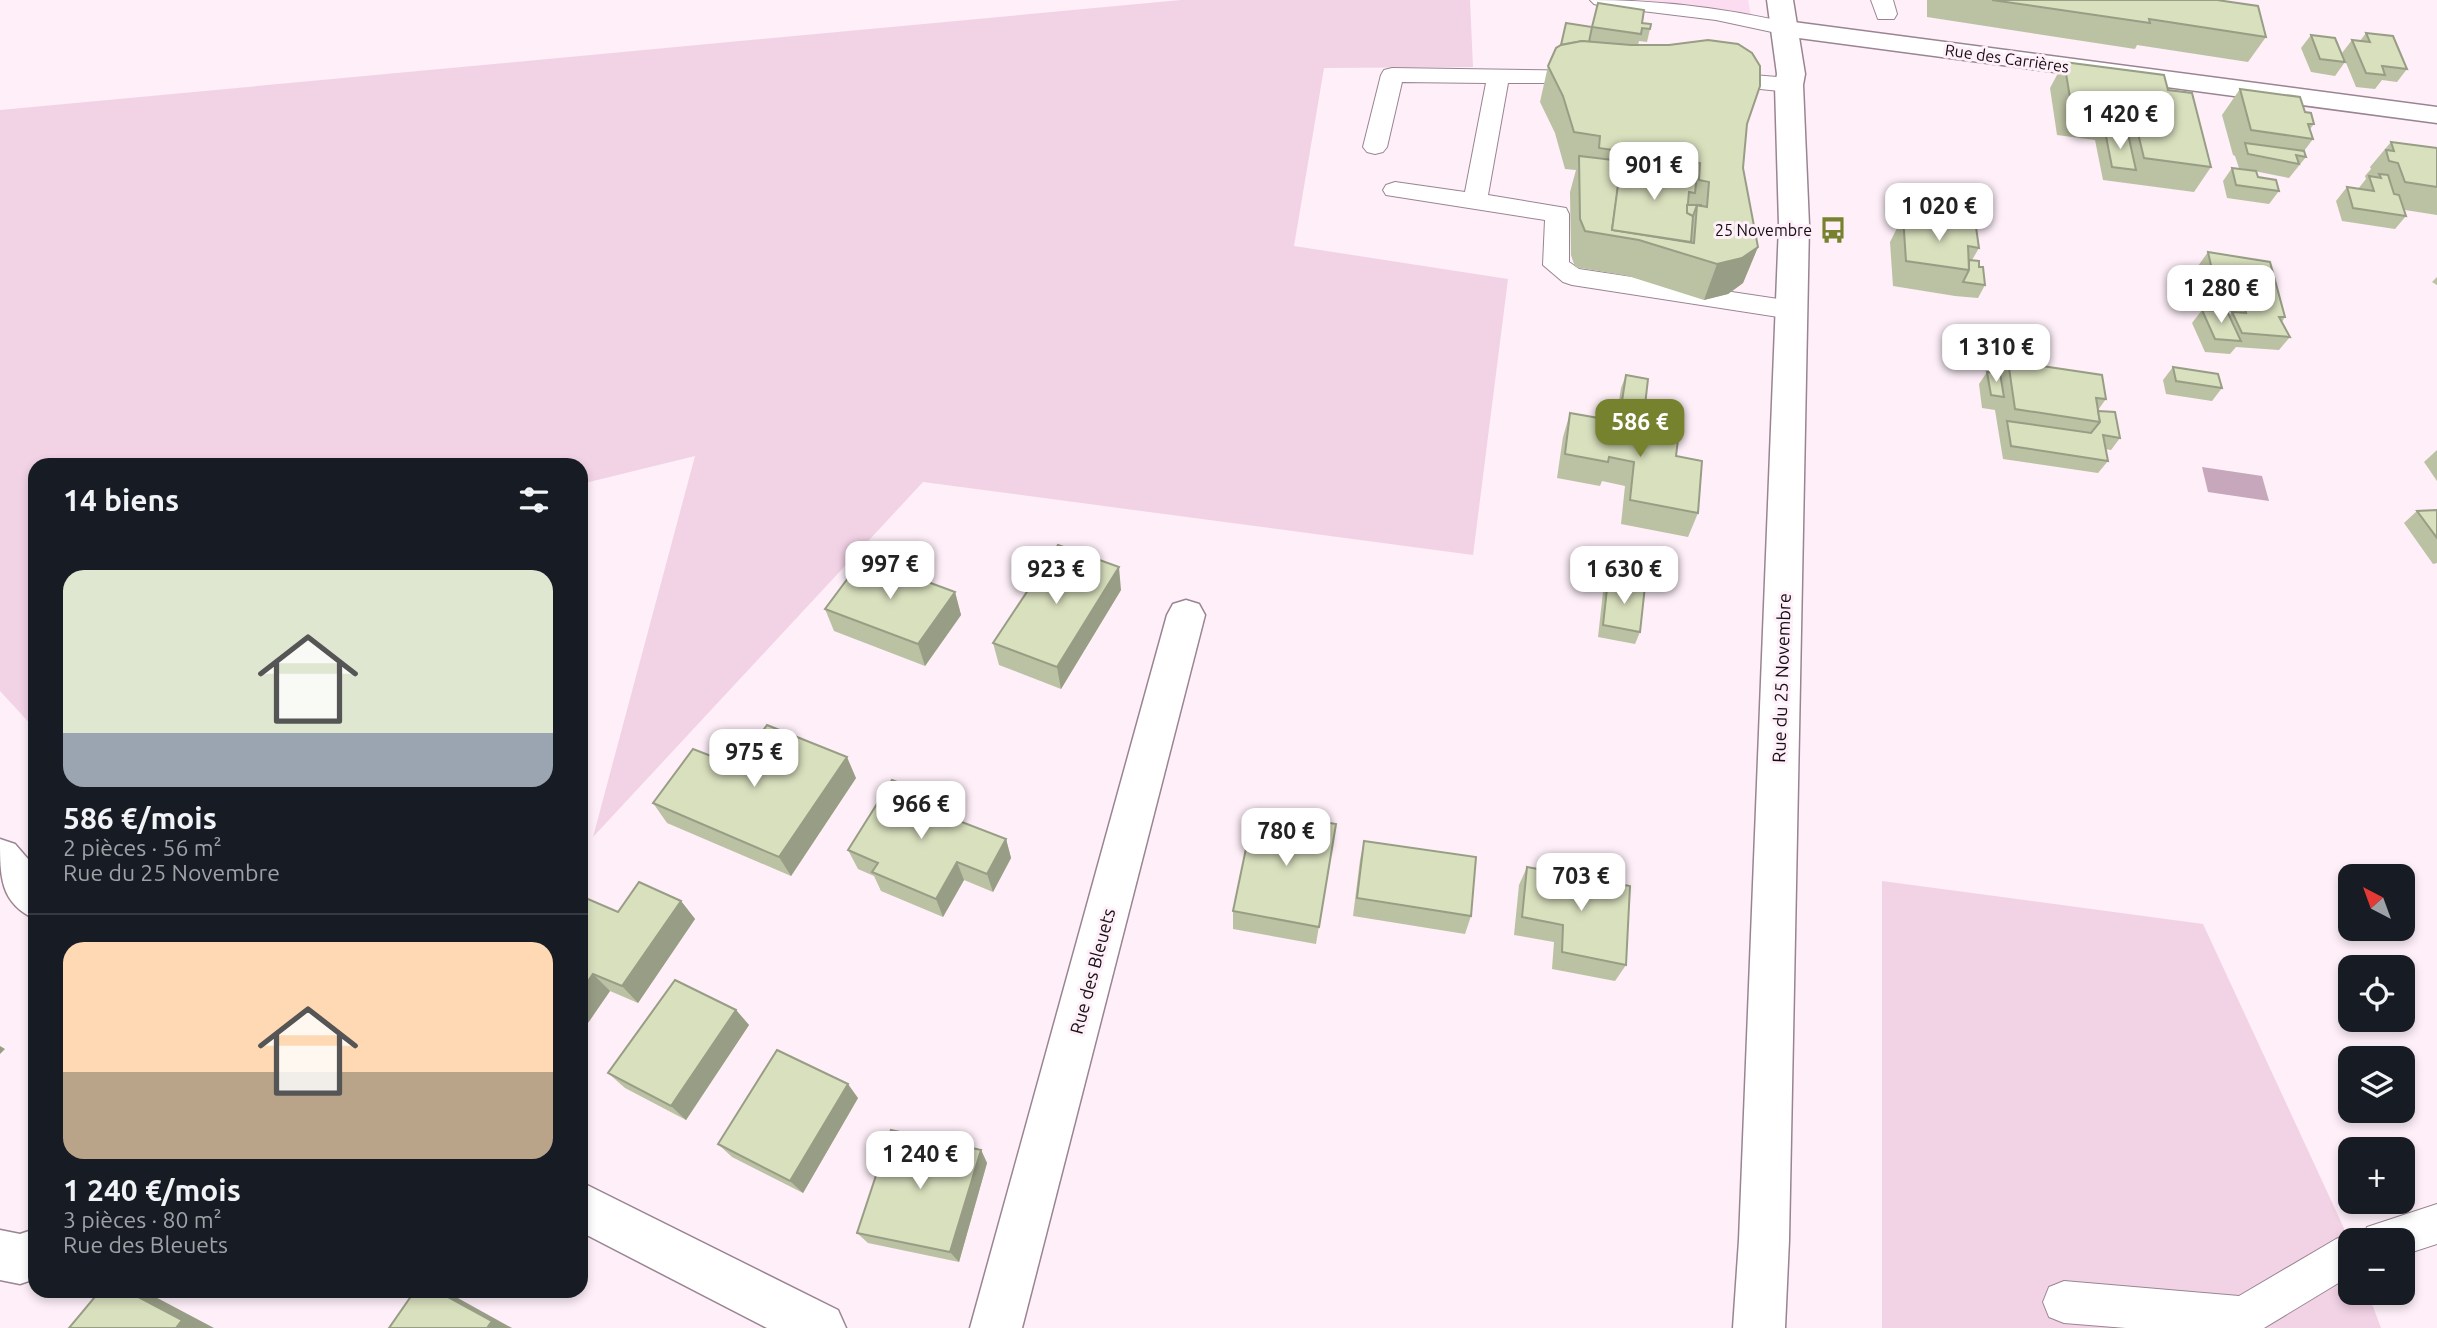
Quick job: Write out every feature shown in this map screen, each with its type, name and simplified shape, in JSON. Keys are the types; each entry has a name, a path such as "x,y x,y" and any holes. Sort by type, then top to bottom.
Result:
{"street":[{"name":"Rue du 25 Novembre","path":"1759,1328 1794,225 1789,85 1791,74 1783,15"},
{"name":"Rue des Carrières","path":"1783,15 2436,115"},
{"name":"Rue des Bleuets","path":"996,1328 1186,615"},
{"path":"0,858 28,891"},
{"path":"588,1210 820,1328"},
{"path":"0,1255 20,1259 28,1256"}],"lane":[{"path":"1601,0 1679,4 1716,13 1783,15"},
{"path":"1375,147 1392,75 1607,76"},
{"path":"1475,201 1498,76"},
{"path":"1698,78 1789,85"},
{"path":"1395,190 1557,214 1556,265 1572,276 1792,310"},
{"path":"2415,1231 2437,1224"},
{"path":"2064,1302 2243,1317 2338,1261"}],"shaded area":[{"path":"1181,0 1470,0 1473,67 1324,68 1294,246 1508,279 1473,555 923,482 593,837 695,456 588,482 588,458 28,458 28,721 0,691 0,110"},
{"path":"1614,0 1748,0 1751,16"},
{"path":"2202,467 2262,476 2269,501 2208,492"},
{"path":"1882,881 2203,924 2344,1228 2338,1228 2338,1305 2372,1305 2381,1328 1882,1328"}],"building":[{"path":"1992,0 2217,0 2258,6 2266,37 2149,19 2150,23"},
{"path":"1598,3 1644,10 1642,23 1651,24 1650,29 1642,28 1641,34 1592,27"},
{"path":"1566,23 1592,27 1589,42 1561,45"},
{"path":"2366,33 2393,36 2407,69 2382,66 2385,75 2366,73 2352,40 2370,42"},
{"path":"2311,35 2335,38 2345,62 2320,59"},
{"path":"1708,40 1738,44 1752,53 1760,66 1760,86 1747,124 1743,168 1758,247 1742,258 1717,264 1639,240 1585,231 1580,219 1579,156 1622,161 1612,230 1694,243 1697,205 1707,207 1709,182 1699,180 1700,163 1599,148 1600,136 1574,132 1563,96 1548,66 1556,48 1582,41 1669,45"},
{"path":"2064,62 2164,75 2168,90 2192,93 2211,167 2144,158 2135,121 2112,118 2111,114 2072,109"},
{"path":"2240,89 2300,97 2305,112 2311,113 2314,124 2308,124 2313,139 2251,130"},
{"path":"2105,131 2128,134 2136,170 2112,167"},
{"path":"2391,142 2437,148 2437,187 2405,182 2398,163 2389,161 2386,150 2394,151"},
{"path":"2245,143 2304,151 2306,157 2296,155 2299,164 2248,154"},
{"path":"1621,162 1697,174 1695,193 1689,192 1687,213 1693,216 1691,242 1612,230"},
{"path":"2232,168 2256,171 2258,177 2276,180 2279,191 2236,185"},
{"path":"2379,174 2388,175 2394,194 2399,195 2406,216 2353,208 2347,187 2374,191 2369,176 2381,178"},
{"path":"1687,205 1697,205 1693,216 1687,213"},
{"path":"1903,216 1976,227 1979,248 1968,246 1969,270 1906,261"},
{"path":"2208,252 2270,262 2285,317 2279,317 2290,337 2242,333 2232,312 2246,313 2236,273 2212,270"},
{"path":"1969,260 1979,261 1979,267 1983,267 1985,285 1963,282 1969,270"},
{"path":"2202,310 2227,311 2241,341 2215,339"},
{"path":"2008,361 2102,375 2106,399 2096,398 2100,422 2015,409"},
{"path":"2173,367 2218,374 2222,388 2176,381"},
{"path":"1987,372 2000,373 2004,397 1991,395"},
{"path":"1626,375 1648,379 1645,405 1622,401"},
{"path":"2098,411 2115,412 2120,438 2103,435 2108,461 2011,446 2007,421 2091,433 2100,422"},
{"path":"1570,413 1679,432 1676,456 1702,461 1698,513 1630,500 1634,462 1609,457 1608,462 1565,454"},
{"path":"2437,510 2437,538 2417,511"},
{"path":"1058,545 1119,567 1057,667 993,643"},
{"path":"863,558 955,592 918,644 825,609"},
{"path":"1608,580 1645,586 1640,632 1603,625"},
{"path":"767,725 847,757 779,857 653,803 693,749 737,766"},
{"path":"892,780 948,803 941,814 1006,839 987,874 957,862 936,899 872,872 878,863 848,850"},
{"path":"1254,810 1336,824 1319,927 1233,911"},
{"path":"1364,841 1476,857 1471,916 1357,898"},
{"path":"1527,867 1630,886 1626,965 1562,952 1563,925 1522,917"},
{"path":"639,882 681,901 622,986 593,974 588,981 588,899 618,912"},
{"path":"675,980 736,1010 671,1106 608,1073"},
{"path":"777,1050 848,1084 790,1181 718,1144"},
{"path":"891,1130 981,1150 950,1252 857,1233"},
{"path":"94,1298 140,1298 182,1320 176,1328 69,1328"},
{"path":"410,1298 450,1298 492,1321 487,1328 389,1328"}],"place":[{"name":"25 Novembre","path":"1833,230"}]}
